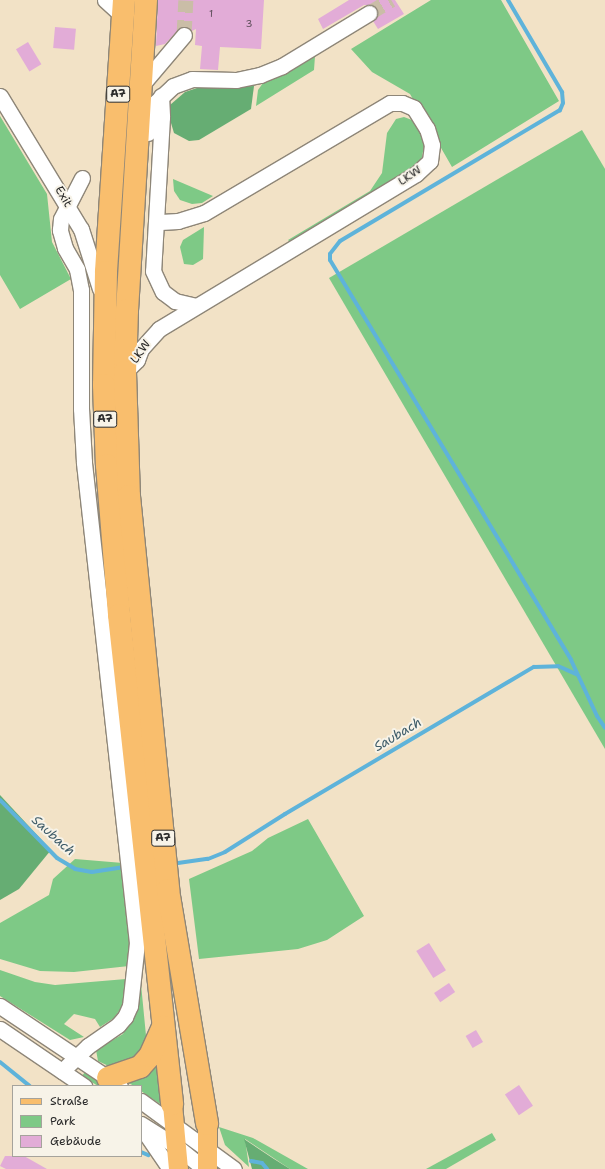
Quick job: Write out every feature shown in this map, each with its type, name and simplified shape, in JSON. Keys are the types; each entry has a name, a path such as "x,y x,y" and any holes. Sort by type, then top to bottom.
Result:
{"highway":[{"name":"A7","path":"146,0 134,183 125,372 131,542 168,890 207,1124"},
{"name":"A7","path":"124,8 105,307 105,426 111,532 173,1115"},
{"path":"114,1082 133,1072 144,1064 150,1056 163,1026"}],"main road":[{"path":"173,1115 197,1155"},
{"path":"178,1169 197,1155 207,1124"}],"street":[{"path":"105,0 124,8"},
{"path":"134,183 146,166 150,114 161,96 173,86 185,80 236,80 260,75 282,66 369,13"},
{"path":"140,87 184,35"},
{"name":"Exit","path":"0,96 68,206 85,237 105,307"},
{"path":"161,96 159,175 153,271 163,292 175,300 196,306"},
{"name":"LKW","path":"125,372 137,360 141,349 154,333 196,306 416,174 430,161 432,145 427,129 414,108 402,103 390,103 204,213 178,221 156,222"},
{"path":"62,1071 125,1017 130,1006 134,983 137,943 84,462 81,409 82,290 77,269 65,248 60,230 61,219 82,178"},
{"path":"0,1006 114,1082"},
{"path":"0,1029 83,1085"},
{"path":"142,1101 173,1115"},
{"path":"142,1125 197,1155 234,1169"},
{"path":"142,1128 157,1146 170,1169"}],"green space":[{"path":"431,0 501,0 559,101 452,167 410,94 372,72 351,49"},
{"path":"315,56 314,70 256,106 258,90 263,83 285,74"},
{"path":"254,86 251,109 199,140 189,141 174,133 168,113 170,105 185,92 197,88"},
{"path":"0,116 47,194 52,242 71,279 20,309 0,275"},
{"path":"404,117 412,120 425,141 421,162 291,243 288,240 370,191 382,173 387,133 396,119"},
{"path":"582,130 605,169 605,749 329,278"},
{"path":"173,179 213,196 202,203 192,204 180,200 174,191"},
{"path":"204,227 203,259 193,265 184,264 180,247 183,240"},
{"path":"0,795 51,850 19,889 0,900"},
{"path":"308,819 364,916 327,940 298,949 199,959 189,879 252,851 268,838"},
{"path":"75,859 123,863 131,940 129,966 74,972 40,971 0,959 0,923 49,895 53,879"},
{"path":"0,970 35,982 55,985 126,979 124,1004 114,1018 100,1027 95,1019 74,1014 64,1024 84,1037 70,1040 0,996"},
{"path":"141,984 147,1046 133,1064 115,1069 98,1061 96,1050 123,1034 135,1009"},
{"path":"156,1059 163,1106 142,1092 142,1085 132,1085 127,1082"},
{"path":"85,1072 104,1085 96,1085 82,1076"},
{"path":"219,1127 253,1138 308,1169 290,1169 245,1139 249,1167 225,1145"},
{"path":"492,1133 496,1140 446,1169 426,1169"},
{"path":"244,1139 274,1159 290,1169 252,1169"}],"building":[{"path":"158,0 264,0 261,49 220,47 218,70 200,69 202,46 195,45 196,29 192,31 186,26 181,27 165,44 156,46"},
{"path":"349,0 395,0 404,14 378,29 373,21 377,17 377,9 373,5 364,5 323,29 318,19"},
{"path":"55,27 76,29 74,50 53,48"},
{"path":"28,42 41,64 29,71 16,49"},
{"path":"429,943 446,970 433,978 416,951"},
{"path":"449,983 455,992 440,1002 434,993"},
{"path":"476,1030 483,1042 473,1048 466,1036"},
{"path":"519,1085 533,1106 519,1115 505,1095"},
{"path":"5,1156 12,1156 26,1157 47,1169 6,1169 0,1166"}],"waterway":[{"path":"508,0 562,92 563,103 560,110 340,241 330,254 330,260 571,660 597,716 605,728"},
{"name":"Saubach","path":"178,863 208,859 225,852 285,814 534,667 558,666 576,674"},
{"name":"Saubach","path":"0,800 57,858 75,869 92,872 123,867"},
{"path":"0,1062 29,1085"},
{"path":"142,1152 148,1155"},
{"path":"251,1161 262,1163 267,1169"}],"tunnel":[{"path":"184,35 186,0"},
{"path":"369,13 391,0"}]}
